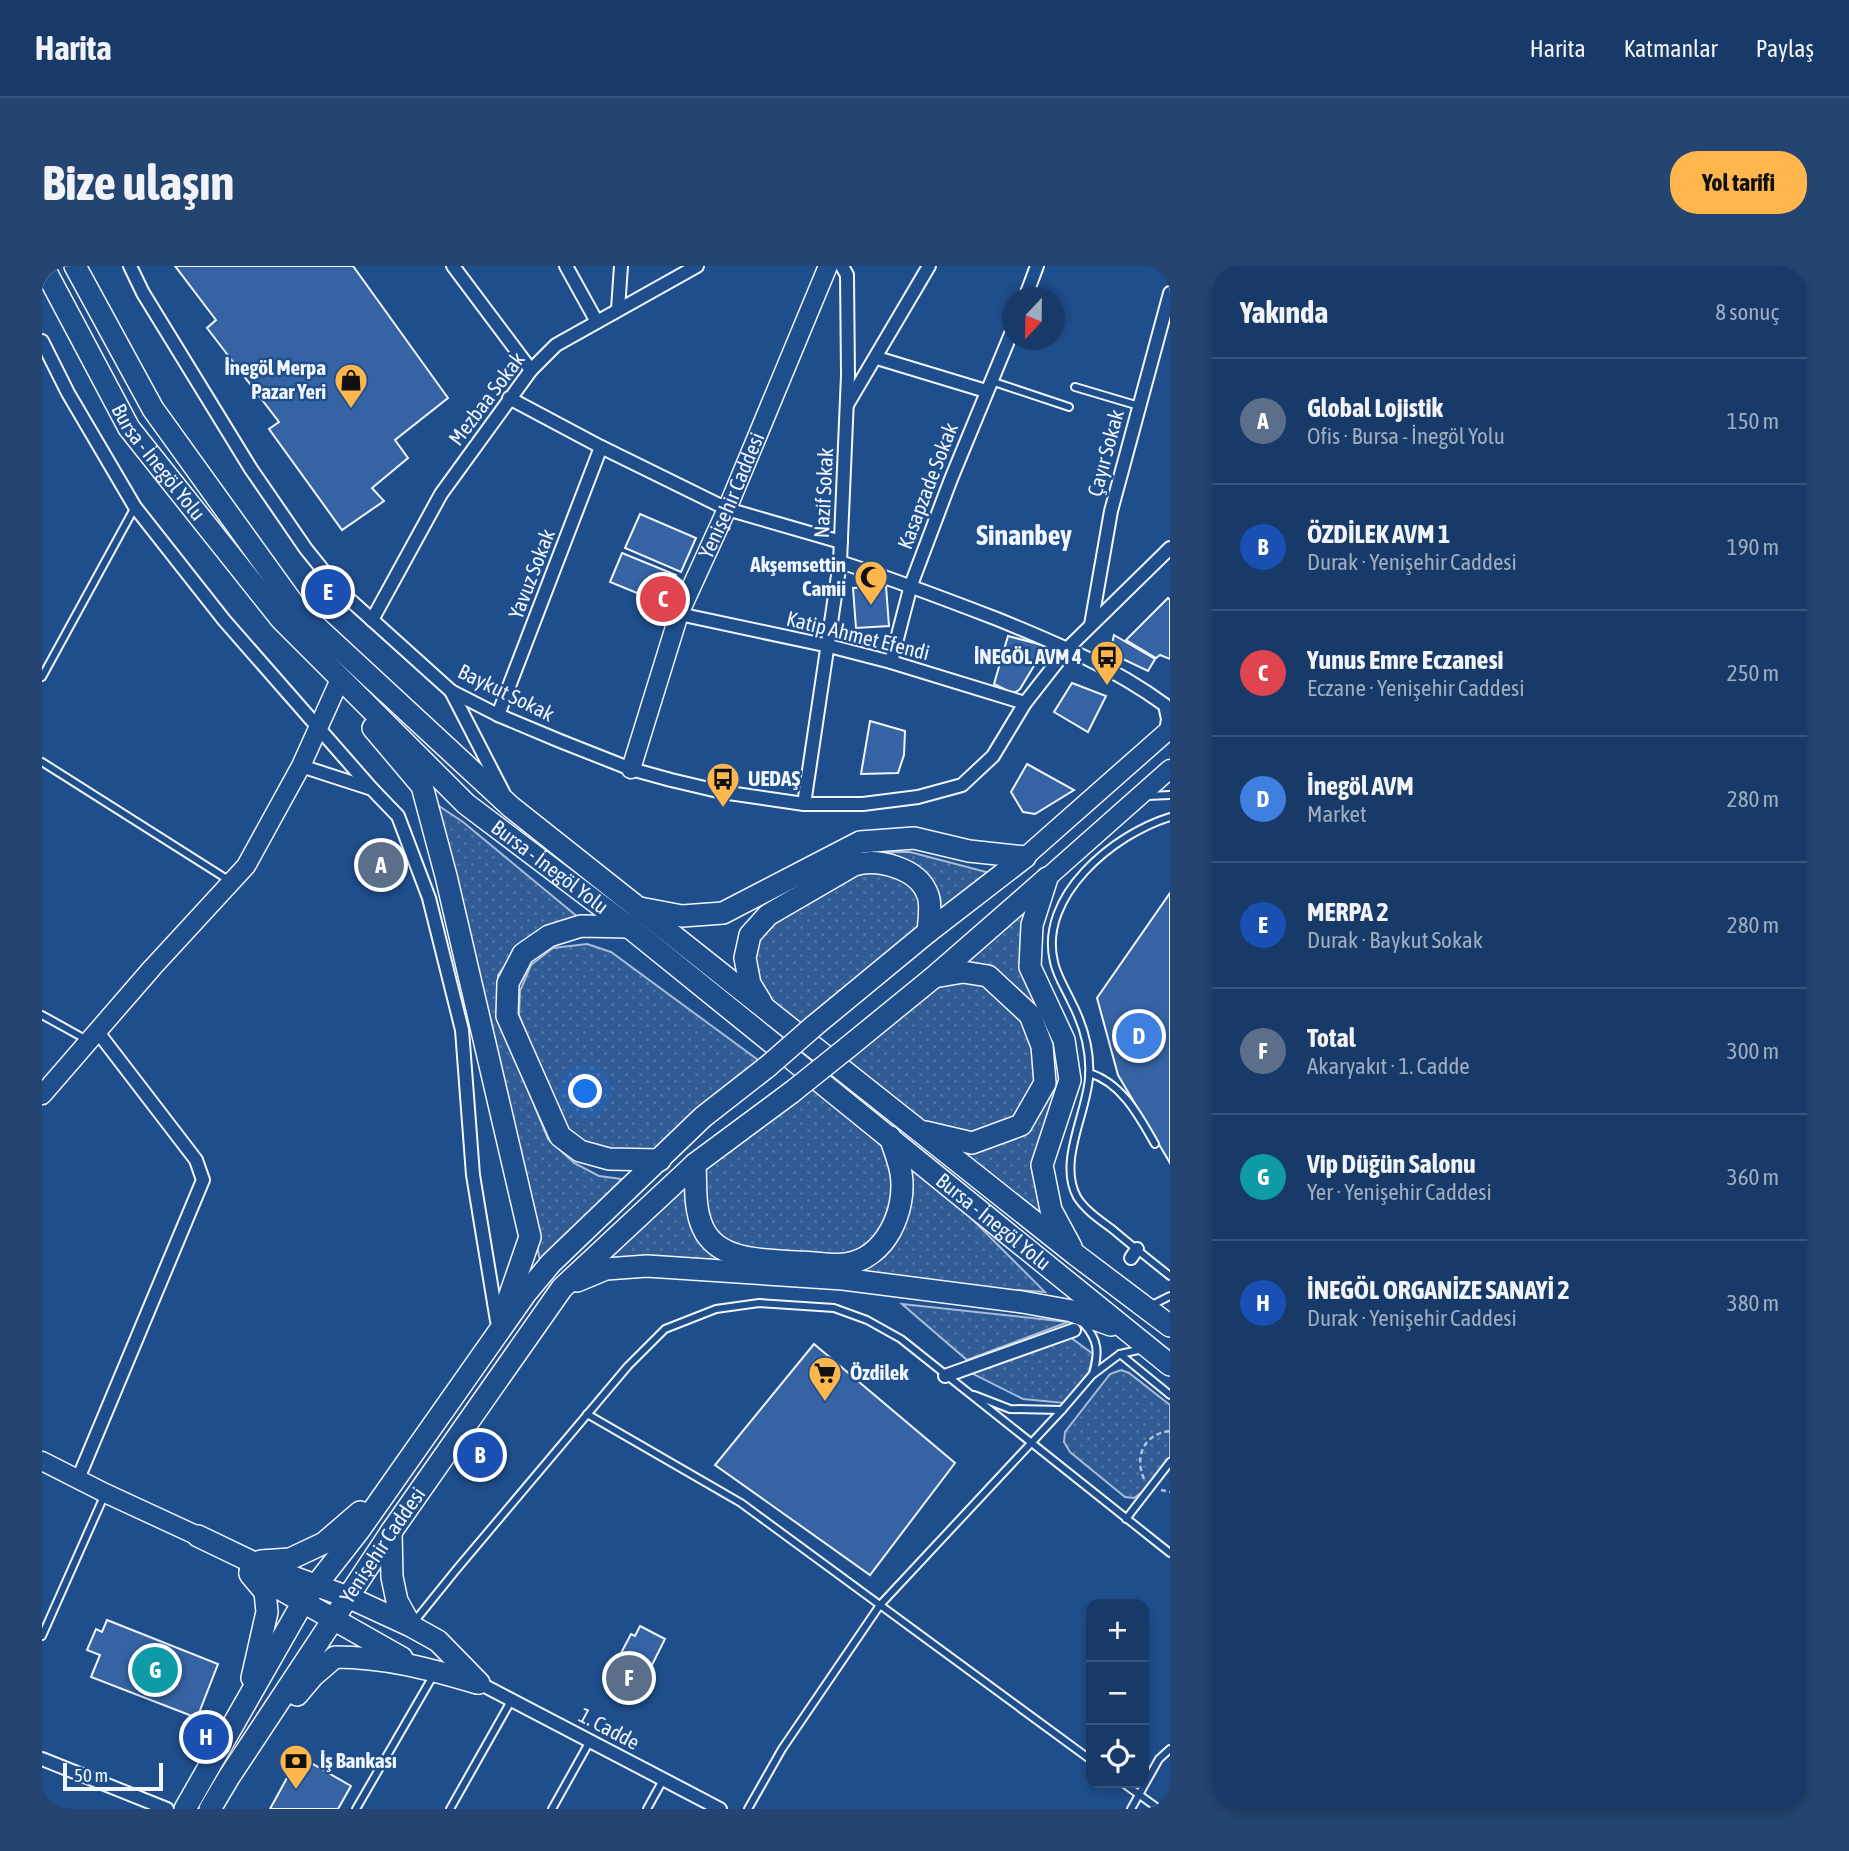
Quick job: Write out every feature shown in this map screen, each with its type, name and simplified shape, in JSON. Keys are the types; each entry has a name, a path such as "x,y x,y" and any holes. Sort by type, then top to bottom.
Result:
{"highway":[{"name":"Bursa - İnegöl Yolu","path":"43,266 129,428 281,619 466,804 764,1007 1076,1255 1170,1326"},
{"name":"Bursa - İnegöl Yolu","path":"75,266 153,409 296,609 632,917 890,1137 1170,1366"},
{"path":"281,619 422,786 446,876 530,1237 499,1329"},
{"path":"660,1160 609,1159 580,1151 560,1136 507,1016 508,983 523,954 549,936 581,926 632,917 723,913 860,842 914,838 969,851 1025,857"},
{"path":"499,1329 551,1264 703,1117 767,1068 928,932 1025,857"},
{"path":"764,1007 750,984 745,958 750,935 768,915 854,865 865,862 900,868 917,878 928,893 928,932"},
{"path":"1047,878 1032,925 1030,967 1064,1040 1070,1080 1042,1165 1051,1210 1076,1255"},
{"name":"Yenişehir Caddesi","path":"210,1809 391,1532 562,1288 695,1164 847,1048 934,977 1047,878"},
{"path":"919,1131 972,1143 1021,1125 1045,1083 1042,1046 1030,1016 1021,1007 988,976 962,972 934,977"},
{"path":"695,1164 696,1199 703,1229 721,1249 746,1259 846,1264 870,1255 890,1233 900,1207 901,1174 890,1137"},
{"path":"562,1288 606,1269 659,1267 842,1279 1022,1302 1073,1321 1123,1329"},
{"name":"Yenişehir Caddesi","path":"186,1809 309,1593 360,1529 499,1329"},
{"path":"249,1566 290,1559 324,1544 356,1517 402,1468"},
{"path":"391,1532 392,1577 397,1601 411,1626"},
{"path":"198,1536 249,1566 309,1593 348,1597 411,1626 438,1641 479,1683"},
{"path":"247,1700 267,1612 265,1592 249,1566"},
{"path":"309,1593 334,1619 412,1665"},
{"path":"229,1777 313,1676 335,1657 364,1657 412,1665 479,1683"}],"street":[{"name":"Baykut Sokak","path":"130,266 143,293 251,469 306,549 339,590 451,691 498,715 631,769 722,792 804,804 863,804 918,797 961,785 993,756 1025,703 1068,648 1170,548"},
{"path":"453,266 531,370"},
{"path":"566,266 597,321"},
{"path":"618,309 621,266"},
{"name":"Mezbaa Sokak","path":"372,620 441,494 531,370 556,345 697,266"},
{"name":"Yenişehir Caddesi","path":"631,769 679,614 727,509 828,266"},
{"name":"Nazif Sokak","path":"804,804 840,562 847,405 847,275 842,266"},
{"path":"847,405 929,266"},
{"path":"1029,287 1037,266"},
{"name":"Çayır Sokak","path":"1091,625 1111,511 1170,293"},
{"path":"1156,340 1170,345"},
{"path":"42,341 68,393 135,507 224,620 398,816 429,898 462,1030 474,1175 499,1329"},
{"name":"Kasapzade Sokak","path":"891,662 911,585 1004,350"},
{"path":"877,358 988,386"},
{"path":"509,398 727,509 841,542"},
{"name":"Yavuz Sokak","path":"498,715 601,447"},
{"path":"840,562 911,585 1068,648 1140,687 1167,706 1168,731 1025,857"},
{"name":"Katip Ahmet Efendi","path":"679,614 829,646 1025,703"},
{"path":"42,1094 246,866 301,766 337,685"},
{"path":"451,691 511,807"},
{"path":"301,766 372,789"},
{"path":"1047,878 1170,769"},
{"path":"78,1479 203,1180 196,1160 93,1036"},
{"path":"945,1376 1073,1321"},
{"path":"42,1461 198,1536"},
{"name":"1. Cadde","path":"479,1683 720,1809"},
{"path":"42,1759 167,1809"}],"lane":[{"path":"988,386 1069,407"},
{"path":"1075,387 1139,406"},
{"path":"42,677 135,507"},
{"path":"42,762 232,881"},
{"path":"1140,796 1170,795"},
{"path":"1170,817 1144,827 1092,864 1075,882 1055,918 1051,938 1053,961 1084,1034 1089,1073 1069,1166 1073,1187 1083,1205 1134,1254 1170,1276"},
{"path":"42,1015 93,1036"},
{"path":"1089,1073 1107,1080 1134,1108 1155,1144"},
{"path":"1146,1308 1170,1296"},
{"path":"411,1626 628,1366 665,1329 716,1309 759,1303 834,1308 867,1320 901,1339 1170,1553"},
{"path":"1073,1321 1089,1330 1095,1344 1098,1355 1092,1375"},
{"path":"748,1809 782,1749 880,1605 1092,1375 1120,1354 1147,1348"},
{"path":"1120,1354 1170,1395"},
{"path":"965,1392 1010,1409 1062,1410"},
{"path":"587,1414 741,1503 1086,1756"},
{"path":"1126,1519 1170,1462"},
{"path":"42,1636 105,1493"},
{"path":"356,1809 435,1671"},
{"path":"450,1809 512,1699"},
{"path":"552,1809 590,1741"},
{"path":"1131,1809 1159,1759 1170,1749"},
{"path":"647,1809 664,1779"},
{"path":"1130,1788 1159,1809"}],"path":[{"path":"1151,1486 1140,1470 1141,1451 1153,1436 1170,1431"}],"shaded area":[{"path":"433,802 463,822 585,923 518,948 498,975 498,1017 548,1139 574,1163 599,1176 629,1180 540,1261 523,1171"},
{"path":"887,852 910,852 990,873 941,918 933,889 865,860"},
{"path":"854,865 917,879 928,932 800,1038 764,1007 750,935"},
{"path":"1047,878 1030,967 1070,1080 1042,1165 1076,1255 829,1062"},
{"path":"587,944 611,952 765,1065 658,1152 612,1151 585,1145 565,1131 519,1015 520,991 531,965 553,948"},
{"path":"811,1077 890,1137 1045,1292 647,1266 562,1288"},
{"path":"902,1304 1068,1322 967,1360"},
{"path":"1070,1337 1093,1354 1089,1372 1064,1403 1023,1399 971,1373"},
{"path":"1121,1370 1129,1373 1170,1405 1170,1457 1134,1498 1125,1497 1070,1452 1064,1442 1065,1432 1110,1374"}],"building":[{"name":"İnegöl Merpa Pazar Yeri","path":"175,266 353,266 448,398 395,440 408,458 372,488 384,501 342,530 269,429 279,422 207,328 216,320"},
{"path":"640,514 696,538 681,572 625,548"},
{"path":"622,553 676,575 664,604 610,582"},
{"name":"Akşemsettin Camii","path":"886,586 889,626 856,628 853,588"},
{"path":"1168,598 1170,659 1160,655 1156,658 1126,640"},
{"path":"1114,635 1155,659 1148,671 1110,653"},
{"path":"1008,636 1046,646 1016,692 994,684"},
{"path":"1072,683 1106,696 1088,732 1054,712"},
{"path":"870,721 905,731 904,755 898,773 861,774"},
{"path":"1027,764 1074,790 1035,814 1023,812 1011,792"},
{"path":"1170,893 1170,1163 1118,1075 1097,998"},
{"name":"Özdilek","path":"814,1344 955,1463 870,1575 715,1465"},
{"path":"107,1620 218,1664 197,1718 91,1677 100,1655 87,1650 96,1629 102,1632"},
{"path":"640,1626 665,1639 638,1693 608,1678 631,1634 635,1636"},
{"path":"299,1756 351,1786 338,1809 270,1809"}],"place":[{"name":"İnegöl Merpa Pazar Yeri","path":"351,410"},
{"name":"MERPA 2","path":"328,592"},
{"name":"Yunus Emre Eczanesi","path":"663,599"},
{"name":"Akşemsettin Camii","path":"871,607"},
{"name":"İNEGÖL AVM 4","path":"1107,687"},
{"name":"UEDAŞ","path":"723,809"},
{"name":"Global Lojistik","path":"381,865"},
{"name":"İnegöl AVM","path":"1139,1036"},
{"name":"Özdilek","path":"825,1403"},
{"name":"ÖZDİLEK AVM 1","path":"480,1455"},
{"name":"Vip Düğün Salonu","path":"155,1670"},
{"name":"Total","path":"629,1678"},
{"name":"İNEGÖL ORGANİZE SANAYİ 2","path":"206,1737"},
{"name":"İş Bankası","path":"296,1791"}],"district":[{"name":"Sinanbey","path":"1024,535"}]}
